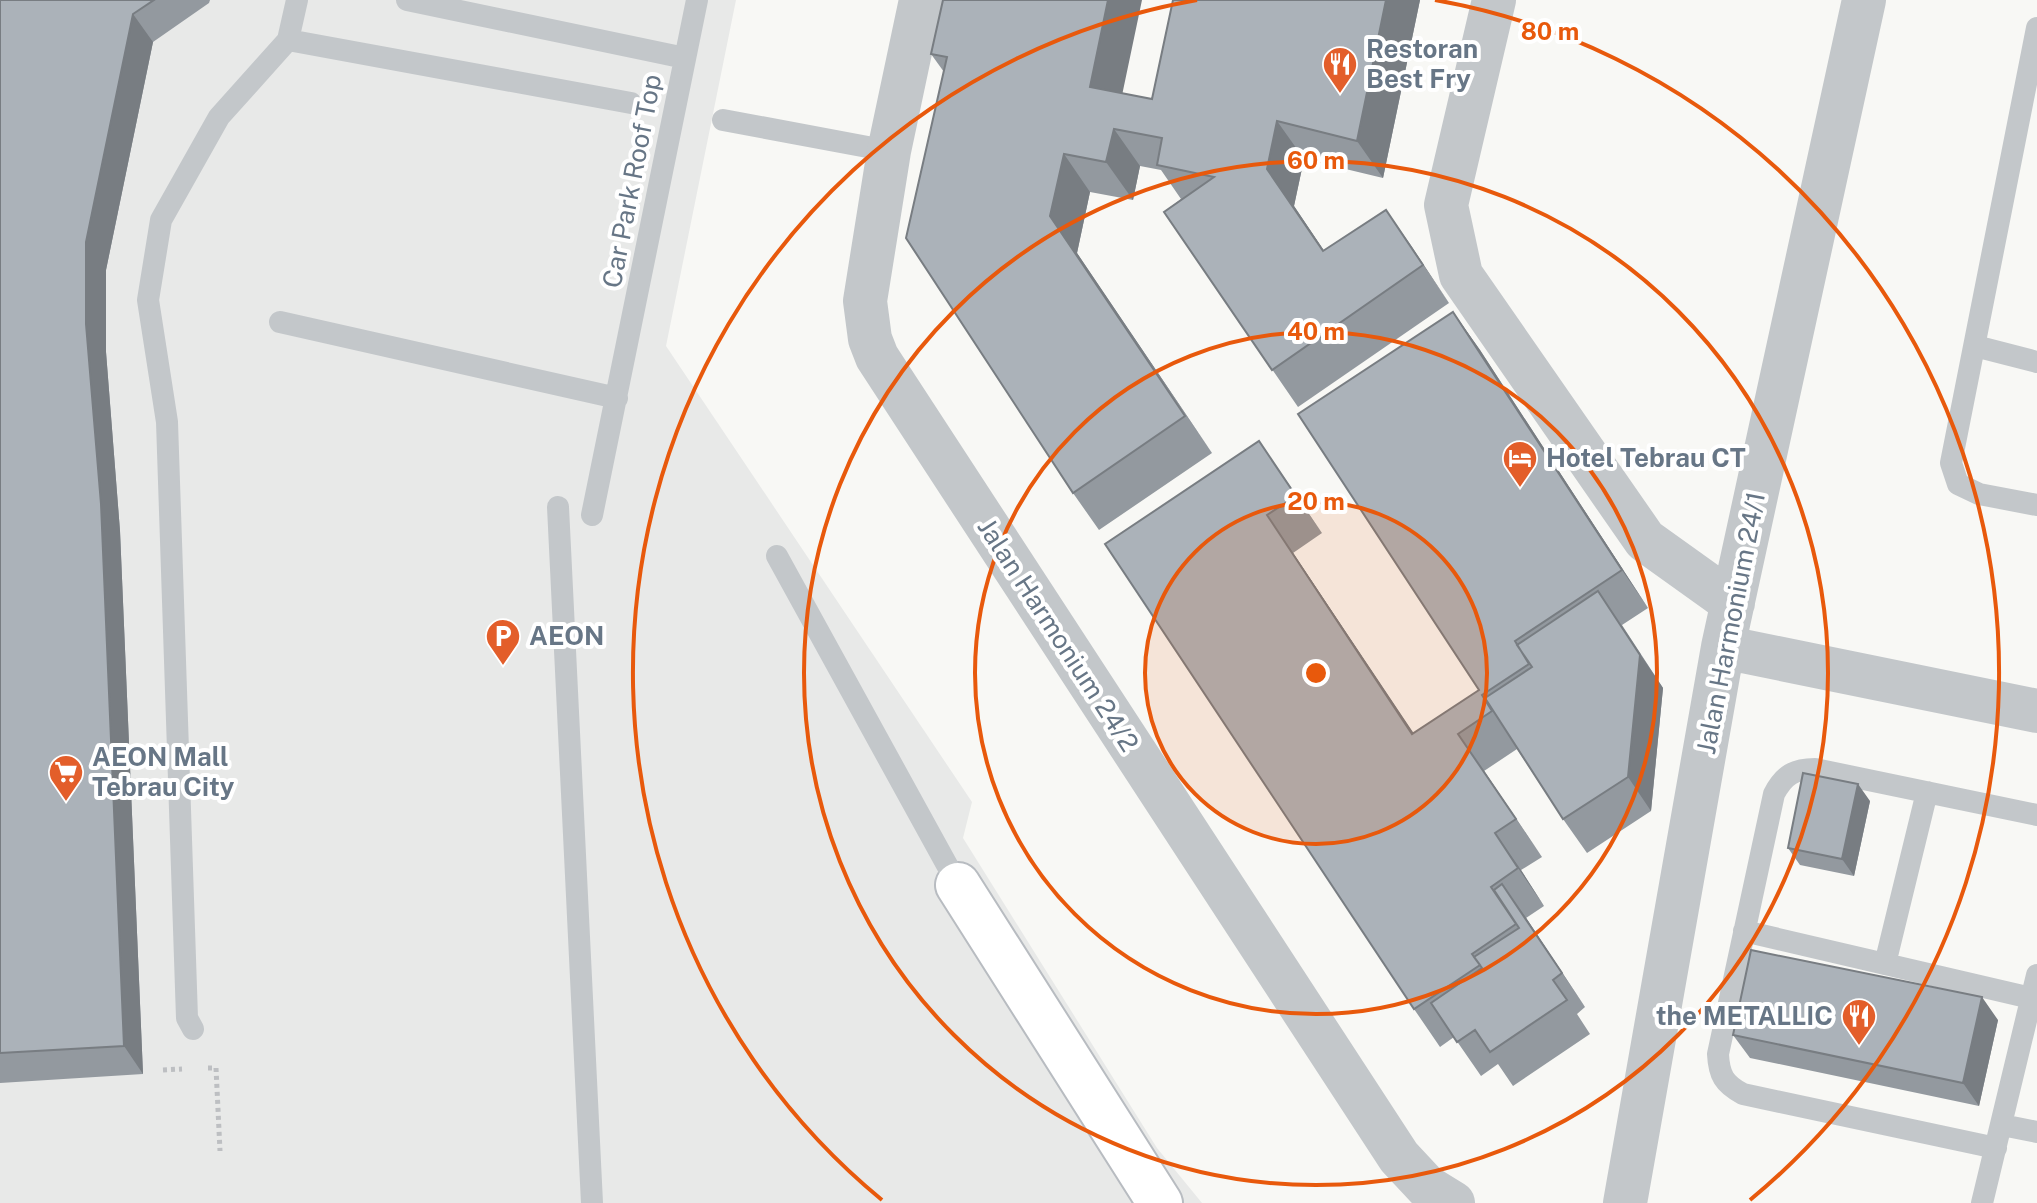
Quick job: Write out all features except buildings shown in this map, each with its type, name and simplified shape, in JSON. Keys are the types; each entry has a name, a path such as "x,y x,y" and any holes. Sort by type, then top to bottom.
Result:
{"main road":[{"path":"958,885 1160,1203"}],"street":[{"name":"Jalan Harmonium 24/2","path":"921,0 889,151 865,301 870,339 877,357 1399,1157 1427,1187 1453,1203"},
{"path":"1494,0 1446,205 1461,275 1645,540 1733,603"},
{"name":"Jalan Harmonium 24/1","path":"1625,1203 1723,647 1864,0"},
{"path":"1723,647 2037,711"}],"lane":[{"path":"193,1029 187,1018 167,422 148,300 161,220 219,117 288,40 297,0"},
{"path":"407,0 685,58"},
{"name":"Car Park Roof Top","path":"592,515 697,0"},
{"path":"2037,28 1951,463 1958,484 1979,494 2037,505"},
{"path":"288,40 631,103"},
{"path":"723,120 889,151"},
{"path":"280,322 617,398"},
{"path":"1975,346 2037,362"},
{"path":"558,507 592,1203"},
{"path":"777,556 958,885"},
{"path":"1996,1148 1743,1094 1728,1086 1718,1072 1718,1054 1774,794 1782,778 1798,769 1815,769 2037,815"},
{"path":"1885,964 1927,792"},
{"path":"1744,931 2031,998"},
{"path":"1982,1203 2037,975"},
{"path":"2002,1125 2037,1132"}],"path":[{"path":"203,1068 216,1068 220,1151"},
{"path":"163,1070 189,1069"}],"shaded area":[{"name":"AEON Mall Tebrau City","path":"0,0 736,0 666,346 972,802 963,838 1157,1148 1202,1203 0,1203"}],"place":[{"name":"Restoran Best Fry","path":"1340,95"},
{"name":"Hotel Tebrau CT","path":"1520,489"},
{"name":"AEON","path":"503,667"},
{"name":"AEON Mall Tebrau City","path":"66,803"},
{"name":"the METALLIC","path":"1859,1047"}]}
